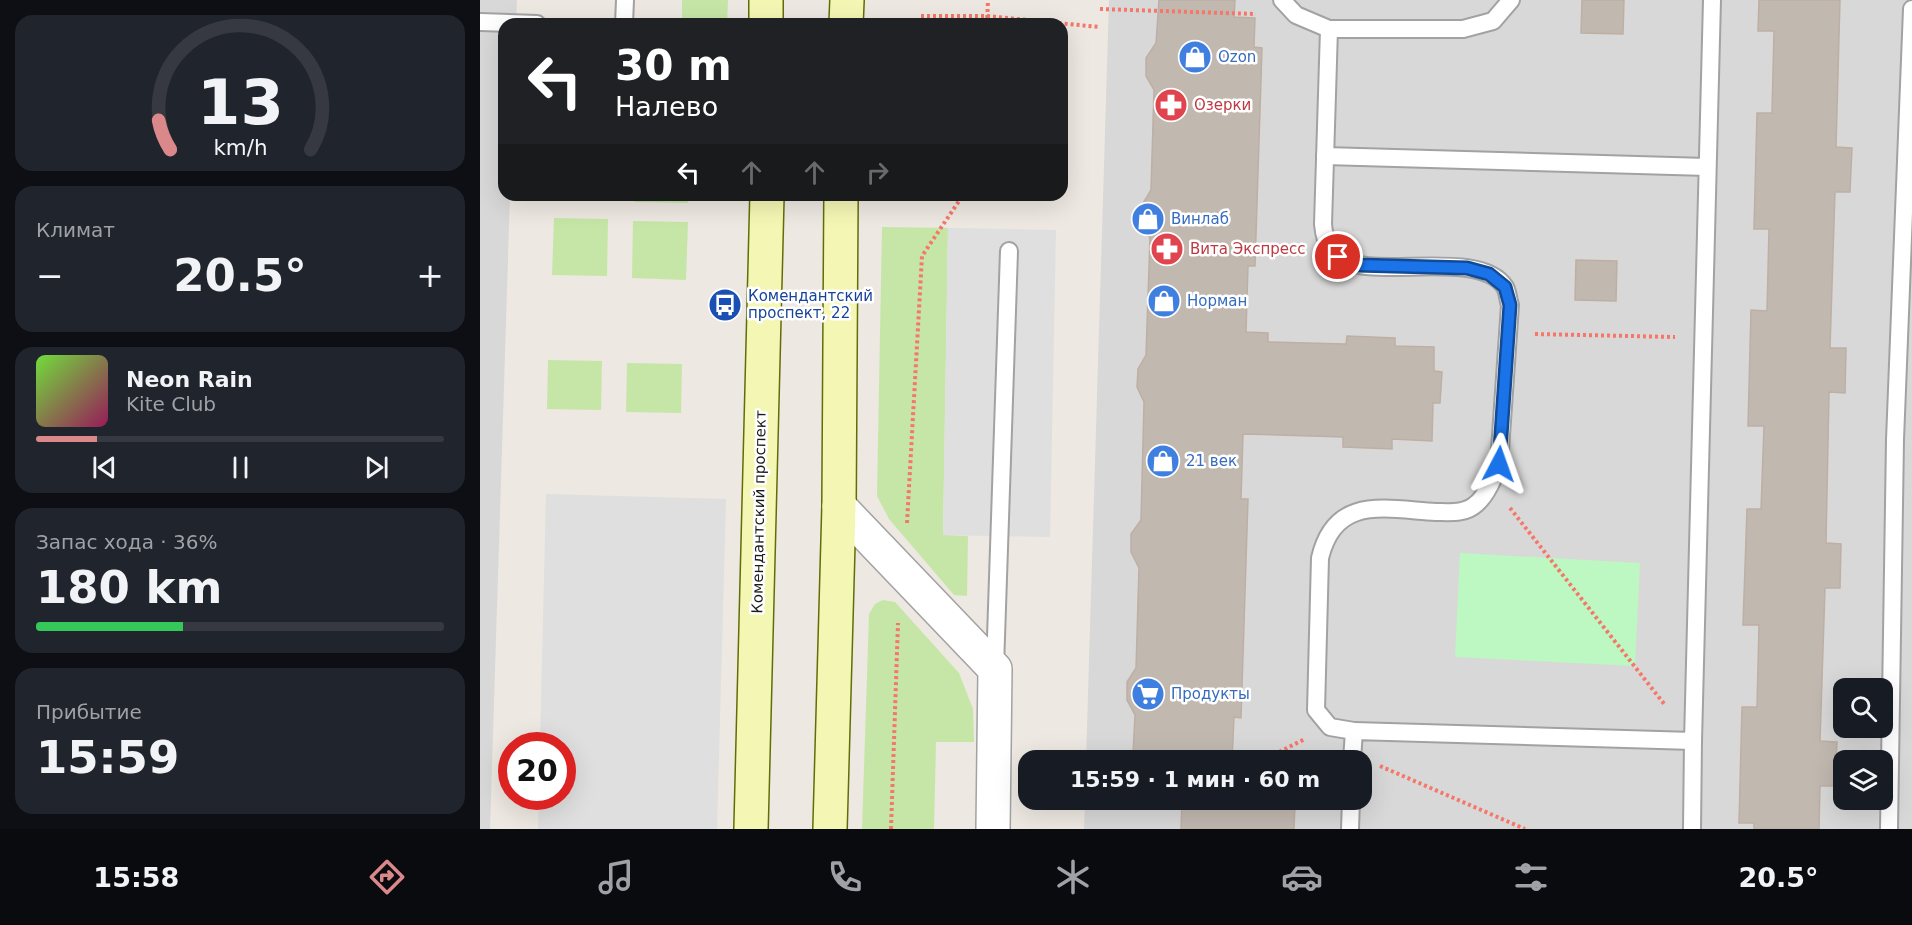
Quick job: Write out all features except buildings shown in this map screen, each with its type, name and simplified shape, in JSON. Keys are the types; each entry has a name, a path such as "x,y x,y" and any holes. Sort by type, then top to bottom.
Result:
{"main road":[{"path":"766,0 766,18"},
{"path":"846,0 846,18"},
{"name":"Комендантский проспект","path":"751,829 767,201"},
{"path":"830,829 839,506 841,201"}],"street":[{"path":"839,506 995,669 993,829"}],"lane":[{"path":"624,18 625,0"},
{"path":"1282,0 1296,15 1329,29 1463,29 1493,21 1511,0"},
{"path":"1692,829 1712,0"},
{"path":"1889,829 1895,440 1912,9"},
{"path":"480,22 498,23"},
{"path":"1329,29 1323,225 1325,241 1338,257 1357,265 1467,268 1489,274 1505,287 1510,305 1499,464 1490,484 1476,504 1458,513 1367,508 1341,517 1324,537 1320,558 1316,710 1330,727 1354,731 1693,741"},
{"path":"1325,156 1707,167"},
{"path":"995,669 1008,252"},
{"path":"1353,750 1354,731"},
{"path":"1350,829 1351,810"}],"path":[{"path":"987,16 988,0"},
{"path":"1100,9 1296,15"},
{"path":"921,16 1007,18"},
{"path":"1068,24 1099,27"},
{"path":"906,534 922,256 959,201"},
{"path":"1508,334 1703,338"},
{"path":"1490,484 1693,741"},
{"path":"891,829 899,617"},
{"path":"1283,750 1330,727"},
{"path":"1372,765 1525,829"}],"shaded area":[{"path":"480,0 517,0 516,18 498,18 498,201 510,201 490,829 480,829"},
{"path":"1109,0 1912,0 1912,829 1084,829 1085,810 1372,810 1372,750 1086,750"},
{"path":"948,228 1056,230 1050,537 943,535"},
{"path":"546,494 726,499 717,829 538,829 539,810 576,810 576,732 540,732"}],"green space":[{"path":"682,0 728,0 727,18 682,18"},
{"path":"688,201 688,203 634,202"},
{"path":"554,218 608,219 607,276 552,275"},
{"path":"633,221 688,222 686,280 632,278"},
{"path":"882,227 948,228 943,535 968,536 967,596 954,595 889,519 877,496"},
{"path":"548,360 602,361 601,410 547,409"},
{"path":"627,363 682,364 681,413 626,412"},
{"path":"1460,553 1640,563 1635,666 1455,657"},
{"path":"883,600 895,602 959,673 973,709 974,742 936,742 934,829 862,829 869,614 875,604"}],"place":[{"name":"Ozon","path":"1195,57"},
{"name":"Озерки","path":"1171,105"},
{"name":"Винлаб","path":"1148,219"},
{"name":"Вита Экспресс","path":"1167,249"},
{"name":"Норман","path":"1164,301"},
{"name":"Комендантский проспект, 22","path":"725,305"},
{"name":"21 век","path":"1163,461"},
{"name":"Продукты","path":"1148,694"}],"route":[{"path":"1338,257 1357,265 1467,268 1489,274 1505,287 1510,305 1499,464"}]}
